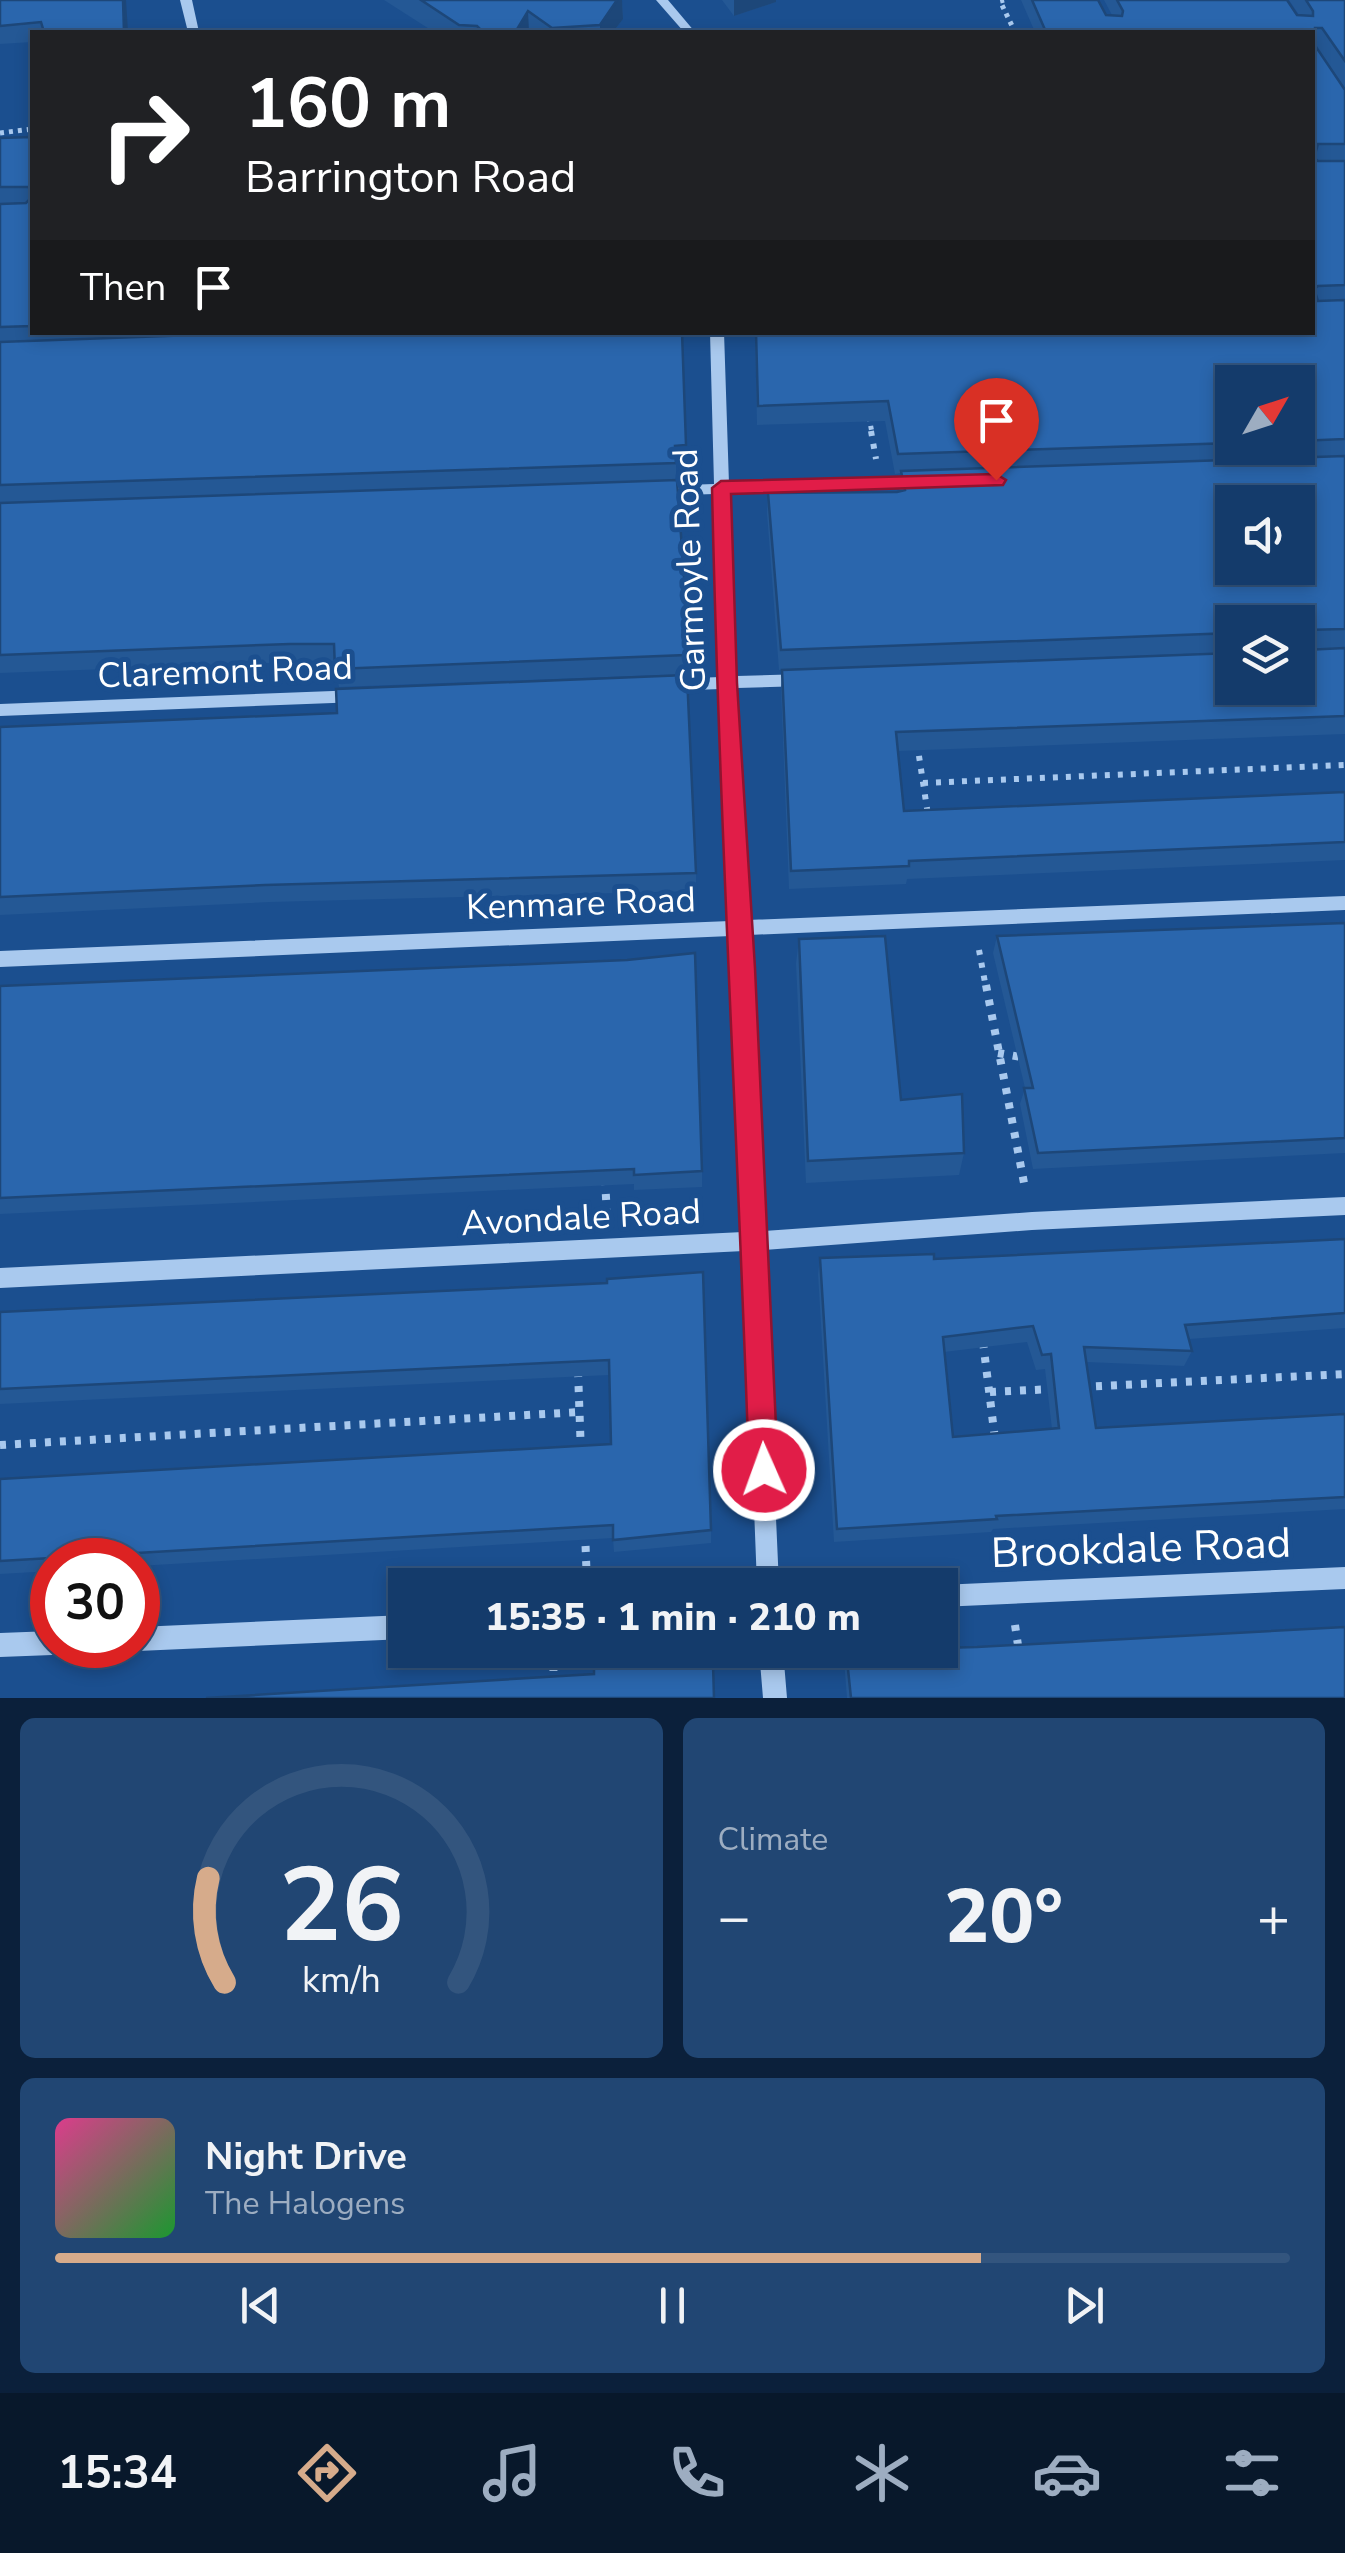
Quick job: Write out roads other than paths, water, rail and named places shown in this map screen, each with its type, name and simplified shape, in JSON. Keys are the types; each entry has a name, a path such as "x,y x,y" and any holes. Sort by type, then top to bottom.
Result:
{"street":[{"path":"186,0 194,30"},
{"path":"662,0 688,30"},
{"name":"Garmoyle Road","path":"717,335 726,683 756,1240 767,1568"},
{"path":"633,492 938,482"},
{"path":"653,685 826,679"},
{"name":"Claremont Road","path":"0,710 385,695"},
{"name":"Kenmare Road","path":"0,959 1345,903"},
{"name":"Avondale Road","path":"0,1278 1345,1206"},
{"name":"Brookdale Road","path":"958,1595 1345,1578"},
{"path":"160,1638 388,1628"},
{"path":"0,1645 30,1644"},
{"path":"773,1668 774,1698"}]}
